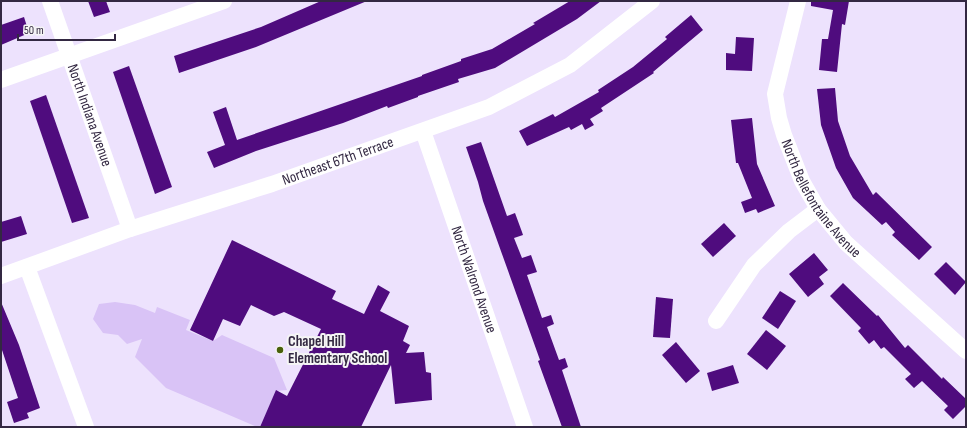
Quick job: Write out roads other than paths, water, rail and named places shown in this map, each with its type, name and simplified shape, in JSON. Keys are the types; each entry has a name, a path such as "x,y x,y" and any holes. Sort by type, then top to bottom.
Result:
{"street":[{"name":"North Indiana Avenue","path":"50,1 130,229"},
{"path":"1,80 224,1"},
{"name":"Northeast 67th Terrace","path":"1,276 130,229 272,184 489,107 570,65 652,1"},
{"name":"North Bellefontaine Avenue","path":"798,1 775,94 779,118 784,135 802,181 818,209 846,243 966,350"},
{"name":"North Walrond Avenue","path":"423,131 526,427"},
{"path":"716,321 754,265 789,230 818,209"},
{"path":"26,267 86,427"}],"place":[{"name":"Chapel Hill Elementary School","path":"280,350"}]}
